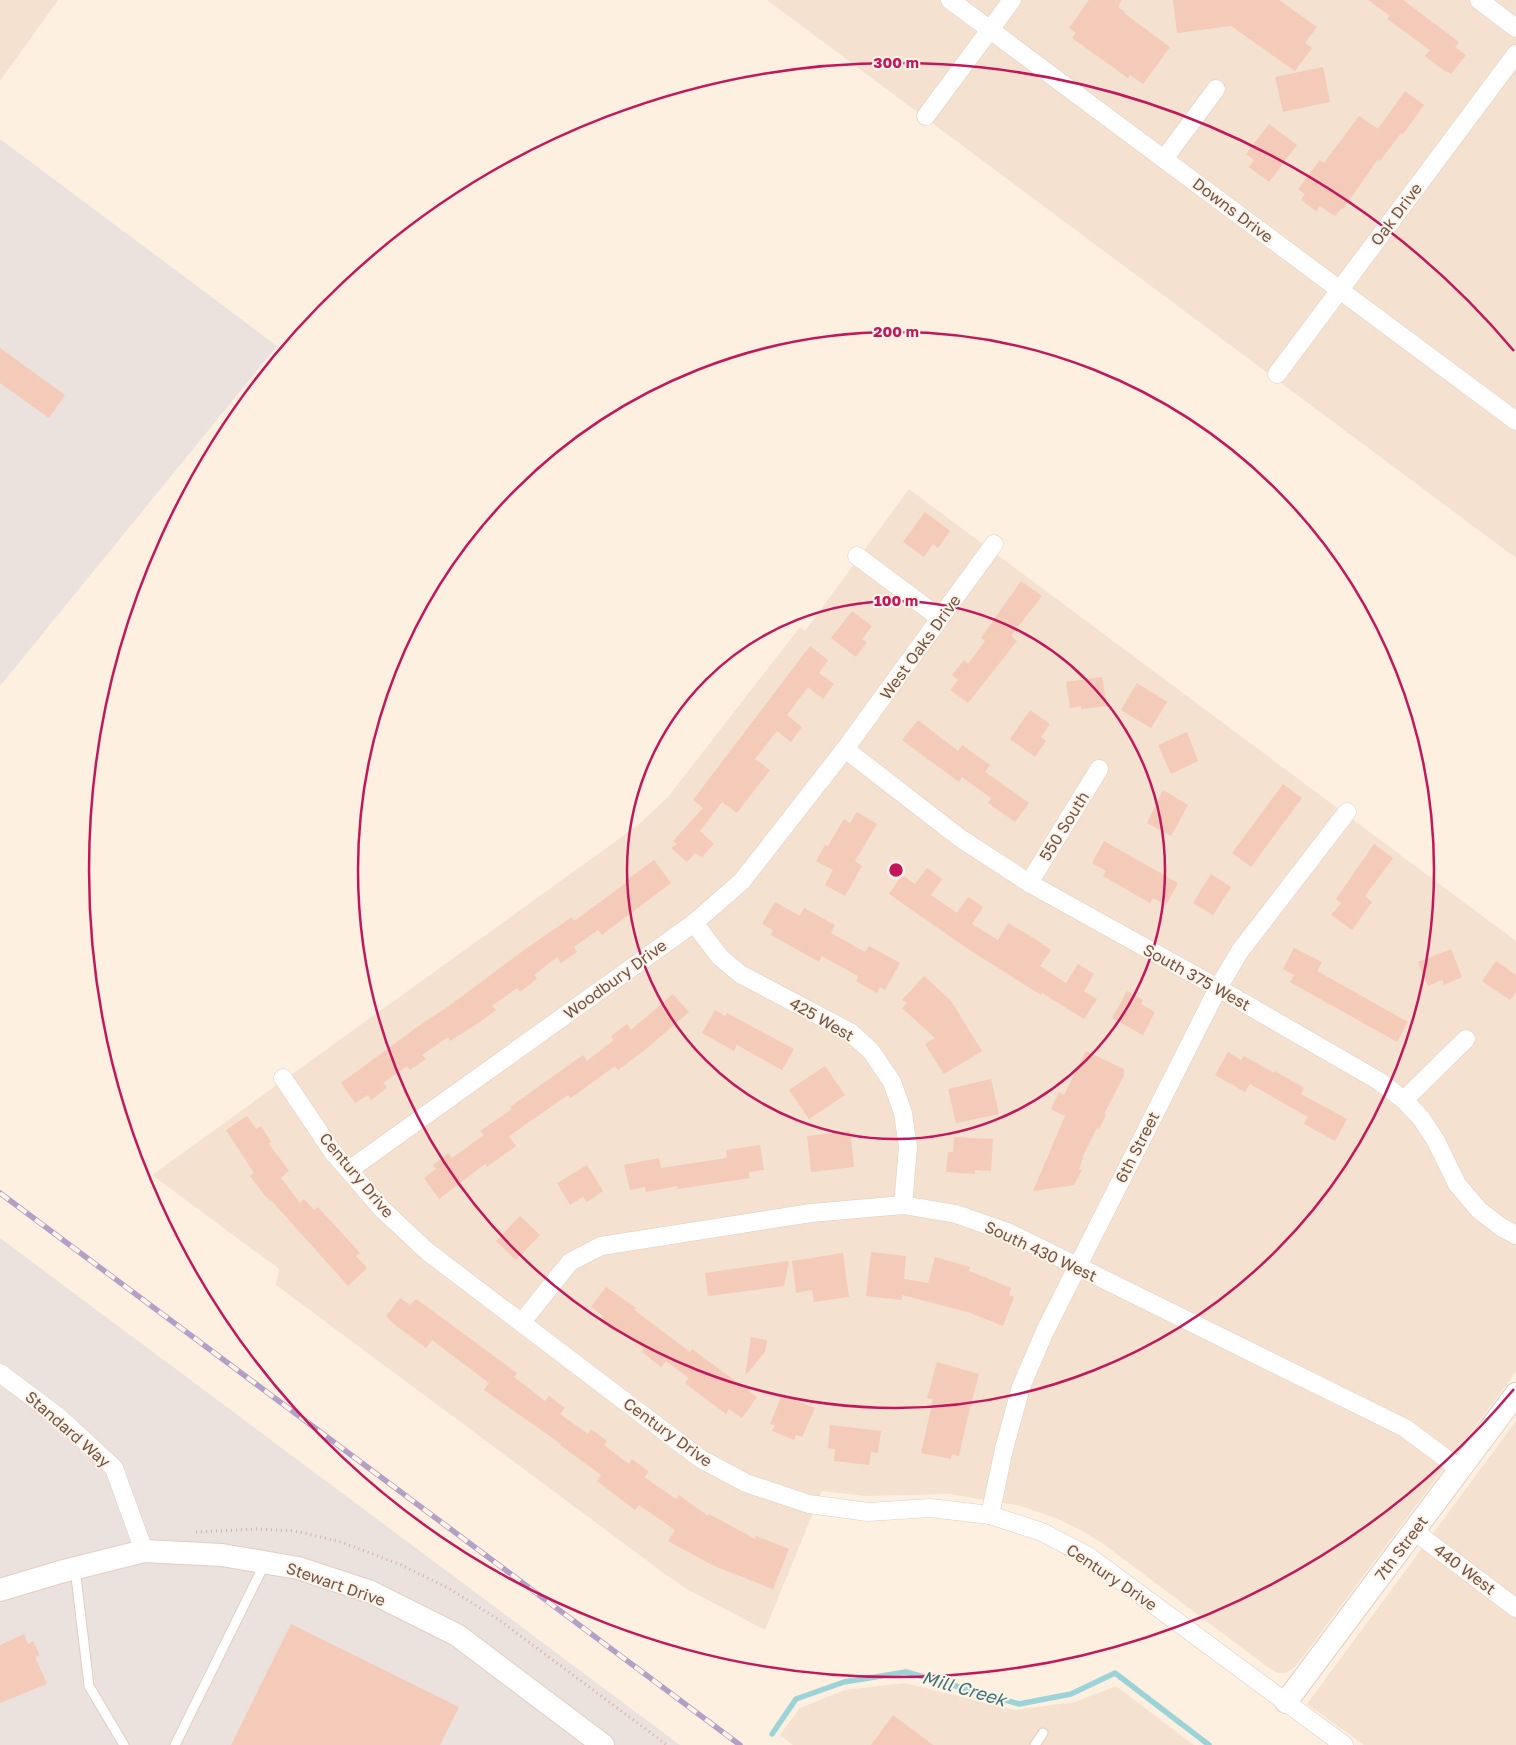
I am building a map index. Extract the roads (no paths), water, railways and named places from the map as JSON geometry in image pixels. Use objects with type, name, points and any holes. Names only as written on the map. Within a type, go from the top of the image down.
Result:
[{"type":"street","name":"Downs Drive","points":[[950,0],[1516,421]]},
{"type":"street","points":[[926,116],[1012,0]]},
{"type":"street","points":[[1479,0],[1516,28]]},
{"type":"street","name":"Oak Drive","points":[[1277,374],[1516,54]]},
{"type":"street","points":[[1164,159],[1216,89]]},
{"type":"street","name":"West Oaks Drive","points":[[845,749],[994,544]]},
{"type":"street","points":[[857,556],[940,618]]},
{"type":"street","name":"South 375 West","points":[[845,749],[960,838],[1029,883],[1218,988],[1379,1082],[1404,1100],[1421,1118],[1436,1140],[1457,1184],[1479,1210],[1501,1227],[1516,1235]]},
{"type":"street","name":"Woodbury Drive","points":[[349,1170],[694,923],[742,881],[845,749]]},
{"type":"street","name":"550 South","points":[[1029,883],[1099,769]]},
{"type":"street","name":"6th Street","points":[[990,1514],[1004,1449],[1021,1387],[1076,1266],[1218,988],[1240,951],[1348,812]]},
{"type":"street","name":"425 West","points":[[694,923],[720,957],[740,974],[850,1032],[871,1051],[892,1082],[903,1113],[908,1147],[903,1205]]},
{"type":"street","points":[[1404,1100],[1466,1039]]},
{"type":"street","name":"Century Drive","points":[[284,1078],[332,1151],[383,1210],[428,1252],[701,1459],[746,1483],[809,1504],[868,1512],[930,1508],[990,1514],[1042,1532],[1088,1556],[1344,1745]]},
{"type":"street","name":"South 430 West","points":[[522,1322],[570,1262],[601,1246],[812,1212],[903,1205],[956,1214],[1010,1232],[1405,1428],[1460,1470]]},
{"type":"street","name":"Standard Way","points":[[0,1373],[60,1418],[114,1468],[144,1551]]},
{"type":"street","name":"7th Street","points":[[1286,1702],[1516,1394]]},
{"type":"street","name":"440 West","points":[[1414,1531],[1516,1608]]},
{"type":"street","name":"Stewart Drive","points":[[0,1590],[75,1568],[144,1551],[222,1556],[298,1568],[371,1592],[457,1635],[603,1745]]},
{"type":"lane","points":[[175,1745],[265,1562]]},
{"type":"lane","points":[[75,1568],[89,1686],[124,1745]]},
{"type":"lane","points":[[1035,1745],[1043,1734]]},
{"type":"waterway","name":"Mill Creek","points":[[772,1734],[796,1699],[844,1682],[906,1672],[1019,1704],[1071,1694],[1115,1673],[1209,1745]]},
{"type":"railway","points":[[0,1193],[740,1745]]}]
